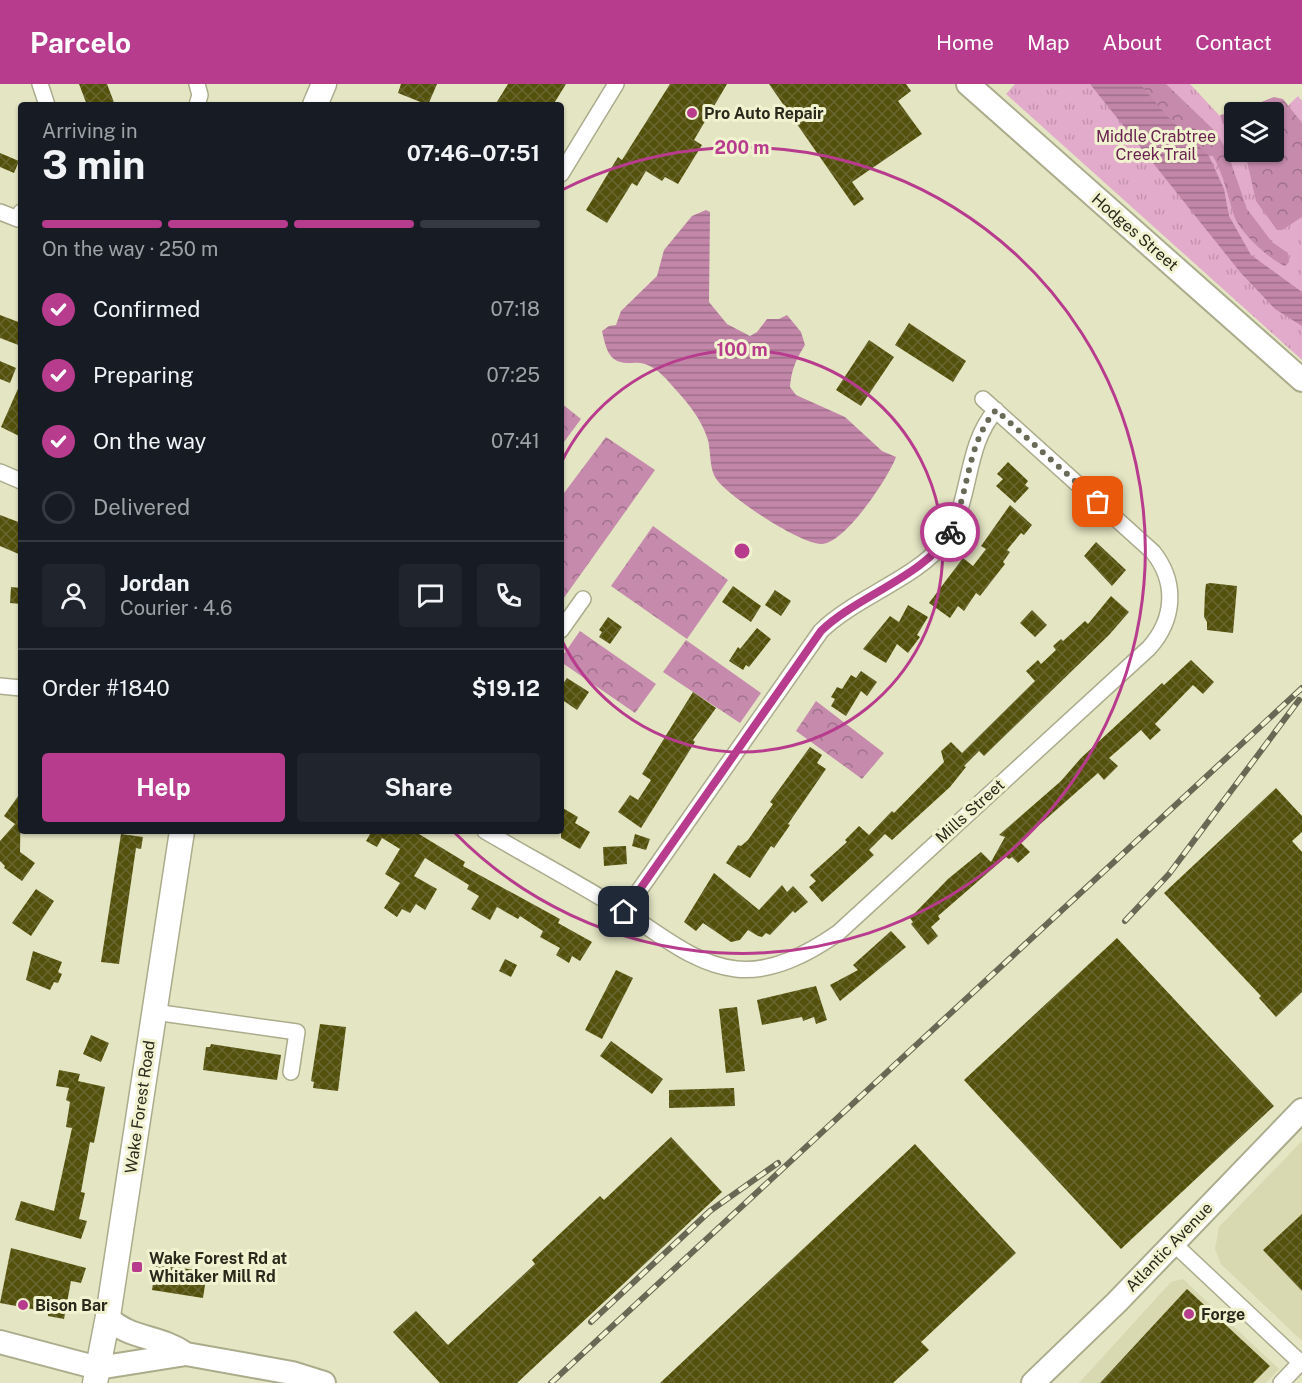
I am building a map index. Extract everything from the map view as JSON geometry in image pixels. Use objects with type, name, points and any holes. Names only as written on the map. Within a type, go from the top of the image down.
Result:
[{"type":"main road","points":[[316,102],[324,84]]},
{"type":"main road","name":"Hodges Street","points":[[968,84],[1302,380]]},
{"type":"main road","name":"Wake Forest Road","points":[[97,1376],[108,1318],[182,834]]},
{"type":"main road","name":"Atlantic Avenue","points":[[1033,1383],[1302,1110]]},
{"type":"main road","points":[[108,1318],[128,1332],[170,1343],[186,1354]]},
{"type":"main road","points":[[0,1342],[97,1376],[186,1354],[292,1373],[324,1383]]},
{"type":"street","points":[[40,84],[46,102]]},
{"type":"street","points":[[197,84],[200,95],[198,102]]},
{"type":"street","points":[[564,169],[616,84]]},
{"type":"street","points":[[0,212],[18,216]]},
{"type":"street","name":"Mills Street","points":[[490,834],[624,912],[683,950],[723,966],[739,969],[759,968],[809,952],[837,933],[1158,638],[1165,625],[1170,600],[1167,575],[1161,562],[1144,542],[983,399]]},
{"type":"street","points":[[624,912],[821,631],[838,615],[920,564],[946,540],[966,491],[979,434],[996,410]]},
{"type":"street","points":[[0,472],[18,480]]},
{"type":"street","points":[[564,625],[583,599]]},
{"type":"street","points":[[0,686],[18,688]]},
{"type":"street","points":[[154,1012],[297,1032],[291,1072]]},
{"type":"street","points":[[1173,1243],[1301,1362],[1281,1383]]},
{"type":"shaded area","points":[[1090,84],[1140,84],[1168,117],[1209,156],[1224,189],[1229,216],[1251,255],[1302,292],[1302,326],[1275,309],[1240,272]]},
{"type":"shaded area","points":[[706,210],[710,212],[709,302],[727,324],[750,336],[757,332],[767,319],[779,319],[787,315],[801,332],[805,345],[797,360],[790,387],[796,395],[845,417],[882,451],[896,457],[875,494],[853,522],[831,541],[821,544],[797,536],[766,518],[725,488],[714,476],[708,440],[699,420],[686,401],[654,368],[643,363],[616,360],[607,348],[602,331],[609,326],[616,325],[621,311],[657,276],[664,250],[692,216]]},
{"type":"shaded area","points":[[1302,1141],[1302,1341],[1221,1264],[1215,1249],[1219,1227]]},
{"type":"shaded area","points":[[1183,1279],[1279,1369],[1266,1383],[1079,1383],[1171,1282]]},
{"type":"green space","name":"Middle Crabtree Creek Trail","points":[[1015,84],[1190,84],[1224,120],[1224,162],[1284,162],[1284,109],[1298,96],[1302,101],[1302,360],[1006,94]]},
{"type":"green space","points":[[1127,84],[1166,84],[1216,132],[1224,146],[1224,162],[1231,162],[1247,209],[1272,242],[1288,253],[1289,262],[1285,266],[1272,258],[1243,231],[1235,218],[1213,156],[1201,156]]},
{"type":"green space","points":[[1274,97],[1283,99],[1302,123],[1302,217],[1282,230],[1277,230],[1256,201],[1247,162],[1284,162],[1284,102],[1262,102]]},
{"type":"green space","points":[[1224,114],[1224,125],[1223,124],[1220,115]]},
{"type":"green space","points":[[564,405],[581,419],[564,442]]},
{"type":"green space","points":[[606,437],[655,470],[564,598],[564,493]]},
{"type":"green space","points":[[653,526],[728,580],[687,639],[611,586]]},
{"type":"green space","points":[[580,631],[656,684],[635,713],[564,664],[564,654]]},
{"type":"green space","points":[[686,640],[761,693],[740,723],[663,672]]},
{"type":"green space","points":[[816,701],[884,753],[862,779],[796,731]]},
{"type":"building","points":[[79,84],[107,84],[114,102],[86,102]]},
{"type":"building","points":[[401,84],[437,84],[429,102],[420,102],[398,93]]},
{"type":"building","points":[[508,84],[566,84],[555,102],[497,102]]},
{"type":"building","points":[[670,84],[727,84],[694,140],[702,145],[678,184],[665,177],[662,181],[646,171],[637,186],[632,183],[607,223],[586,210],[618,157],[622,160]]},
{"type":"building","points":[[769,84],[906,84],[911,91],[898,101],[922,134],[852,182],[864,199],[854,206]]},
{"type":"building","points":[[0,153],[18,161],[14,173],[0,167]]},
{"type":"building","points":[[0,315],[18,322],[18,345],[0,338]]},
{"type":"building","points":[[909,323],[966,361],[953,382],[895,345]]},
{"type":"building","points":[[869,340],[894,357],[861,406],[836,390]]},
{"type":"building","points":[[0,361],[16,368],[10,383],[0,379]]},
{"type":"building","points":[[18,389],[18,436],[1,427]]},
{"type":"building","points":[[1008,462],[1028,481],[1025,485],[1029,488],[1015,503],[996,486],[1003,479],[997,474]]},
{"type":"building","points":[[1010,505],[1032,525],[1024,535],[1021,533],[1007,550],[1010,552],[1003,562],[1005,564],[980,596],[976,593],[964,611],[958,606],[950,618],[929,603],[963,558],[973,566],[986,549],[981,546]]},
{"type":"building","points":[[0,515],[18,522],[18,554],[0,546]]},
{"type":"building","points":[[1096,542],[1126,570],[1112,586],[1084,556]]},
{"type":"building","points":[[1206,584],[1237,586],[1233,633],[1207,630],[1204,617],[1205,592]]},
{"type":"building","points":[[733,586],[761,606],[751,622],[722,602]]},
{"type":"building","points":[[11,587],[18,588],[18,604],[10,603]]},
{"type":"building","points":[[775,590],[791,601],[781,616],[765,605]]},
{"type":"building","points":[[1111,596],[1129,612],[1109,635],[984,756],[979,751],[964,766],[966,767],[950,787],[892,840],[885,834],[869,850],[874,855],[822,902],[809,887],[816,881],[810,875],[847,842],[845,840],[859,826],[869,835],[892,811],[894,813],[944,762],[941,751],[951,742],[962,753],[1035,681],[1026,671],[1038,660],[1041,664],[1056,650],[1053,646],[1061,639],[1063,641],[1085,621],[1088,624]]},
{"type":"building","points":[[908,605],[928,617],[917,635],[920,637],[908,653],[897,644],[886,663],[863,649],[890,616],[899,622]]},
{"type":"building","points":[[1032,610],[1047,625],[1035,637],[1020,623]]},
{"type":"building","points":[[608,617],[622,627],[610,644],[599,637],[602,632],[599,630]]},
{"type":"building","points":[[757,628],[771,639],[749,667],[746,665],[743,670],[729,661],[738,647],[740,649]]},
{"type":"building","points":[[1191,660],[1214,682],[1203,694],[1193,685],[1155,724],[1161,730],[1150,740],[1141,730],[1109,758],[1118,766],[1104,780],[1098,773],[1020,842],[1030,852],[1018,863],[1012,857],[1009,859],[1006,857],[938,916],[940,919],[931,927],[938,936],[928,945],[911,924],[913,922],[910,918],[948,879],[981,852],[991,862],[1005,837],[999,835],[1061,781],[1081,758],[1162,683],[1164,685]]},
{"type":"building","points":[[861,671],[877,682],[867,696],[861,691],[846,716],[831,706],[835,699],[831,697],[837,687],[842,689],[851,675],[856,678]]},
{"type":"building","points":[[567,678],[589,692],[577,710],[564,701],[564,682]]},
{"type":"building","points":[[693,692],[716,708],[693,740],[695,742],[641,828],[618,812],[630,795],[638,800],[651,780],[642,774]]},
{"type":"building","points":[[810,747],[822,755],[817,763],[826,769],[774,848],[771,846],[750,878],[726,863],[738,845],[741,846],[748,840],[773,804],[770,802]]},
{"type":"building","points":[[1276,788],[1302,816],[1302,832],[1292,841],[1302,852],[1302,992],[1276,1017],[1259,998],[1261,996],[1164,893]]},
{"type":"building","points":[[18,796],[20,852],[35,863],[22,881],[4,868],[5,866],[0,861],[0,841],[15,824],[4,816]]},
{"type":"building","points":[[564,809],[578,817],[575,823],[590,832],[580,849],[561,838],[561,834],[564,834]]},
{"type":"building","points":[[121,834],[143,837],[141,849],[136,848],[119,964],[101,962]]},
{"type":"building","points":[[370,834],[419,834],[465,862],[463,866],[560,919],[558,923],[592,942],[580,961],[572,956],[569,963],[556,955],[560,948],[540,937],[543,931],[520,916],[518,919],[497,907],[490,920],[471,909],[479,896],[467,889],[469,885],[425,858],[414,876],[437,889],[425,910],[416,904],[410,913],[402,909],[397,917],[384,908],[400,883],[385,874],[400,849],[382,838],[377,847],[366,841]]},
{"type":"building","points":[[635,834],[650,839],[646,850],[632,846]]},
{"type":"building","points":[[626,846],[627,864],[604,866],[603,847]]},
{"type":"building","points":[[714,873],[759,910],[782,885],[787,892],[793,886],[808,902],[795,913],[793,911],[770,935],[766,933],[762,937],[748,930],[740,940],[731,942],[703,923],[696,931],[684,922]]},
{"type":"building","points":[[36,889],[54,901],[31,936],[12,923]]},
{"type":"building","points":[[891,931],[906,947],[840,1001],[830,985],[858,970],[853,965]]},
{"type":"building","points":[[1117,938],[1274,1106],[1121,1249],[964,1080]]},
{"type":"building","points":[[33,951],[62,962],[58,972],[62,974],[58,983],[54,982],[50,990],[26,980]]},
{"type":"building","points":[[505,959],[517,965],[511,977],[499,971]]},
{"type":"building","points":[[616,970],[633,978],[602,1039],[585,1030]]},
{"type":"building","points":[[816,986],[827,1020],[816,1024],[814,1017],[803,1021],[802,1017],[762,1025],[757,1000]]},
{"type":"building","points":[[737,1007],[745,1071],[726,1073],[719,1009]]},
{"type":"building","points":[[320,1024],[346,1027],[338,1091],[313,1088],[314,1082],[311,1081]]},
{"type":"building","points":[[91,1035],[109,1043],[101,1062],[83,1054]]},
{"type":"building","points":[[611,1041],[663,1079],[652,1094],[600,1056]]},
{"type":"building","points":[[211,1044],[281,1055],[277,1080],[203,1070],[206,1047],[210,1047]]},
{"type":"building","points":[[59,1070],[80,1074],[78,1081],[105,1087],[94,1143],[90,1142],[81,1192],[85,1193],[79,1219],[87,1221],[81,1239],[15,1220],[21,1201],[54,1211],[72,1128],[66,1127],[70,1102],[66,1100],[69,1088],[56,1086]]},
{"type":"building","points":[[734,1088],[735,1106],[669,1108],[669,1090]]},
{"type":"building","points":[[671,1137],[722,1192],[517,1383],[440,1383],[393,1332],[416,1311],[448,1345],[535,1264],[532,1260],[600,1196],[604,1200]]},
{"type":"building","points":[[915,1144],[1016,1253],[921,1342],[929,1350],[893,1383],[660,1383]]},
{"type":"building","points":[[1302,1214],[1302,1291],[1263,1250]]},
{"type":"building","points":[[11,1248],[86,1268],[81,1283],[71,1281],[64,1319],[48,1316],[48,1312],[0,1303]]},
{"type":"building","points":[[156,1264],[207,1272],[203,1298],[152,1290]]},
{"type":"building","name":"Forge","points":[[1187,1289],[1270,1366],[1253,1383],[1100,1383]]},
{"type":"railway","points":[[551,1383],[1302,688]]},
{"type":"railway","points":[[1125,921],[1169,874],[1299,700]]},
{"type":"railway","points":[[591,1322],[710,1211],[778,1163]]},
{"type":"way so far","points":[[950,532],[966,491],[979,434],[996,410],[1098,502]]},
{"type":"place","name":"Pro Auto Repair","points":[[692,113]]},
{"type":"place","name":"Wake Forest Rd at Whitaker Mill Rd","points":[[137,1267]]},
{"type":"place","name":"Bison Bar","points":[[23,1305]]},
{"type":"place","name":"Forge","points":[[1189,1314]]},
{"type":"route","points":[[624,912],[821,631],[838,615],[920,564],[940,547],[950,532]]}]
